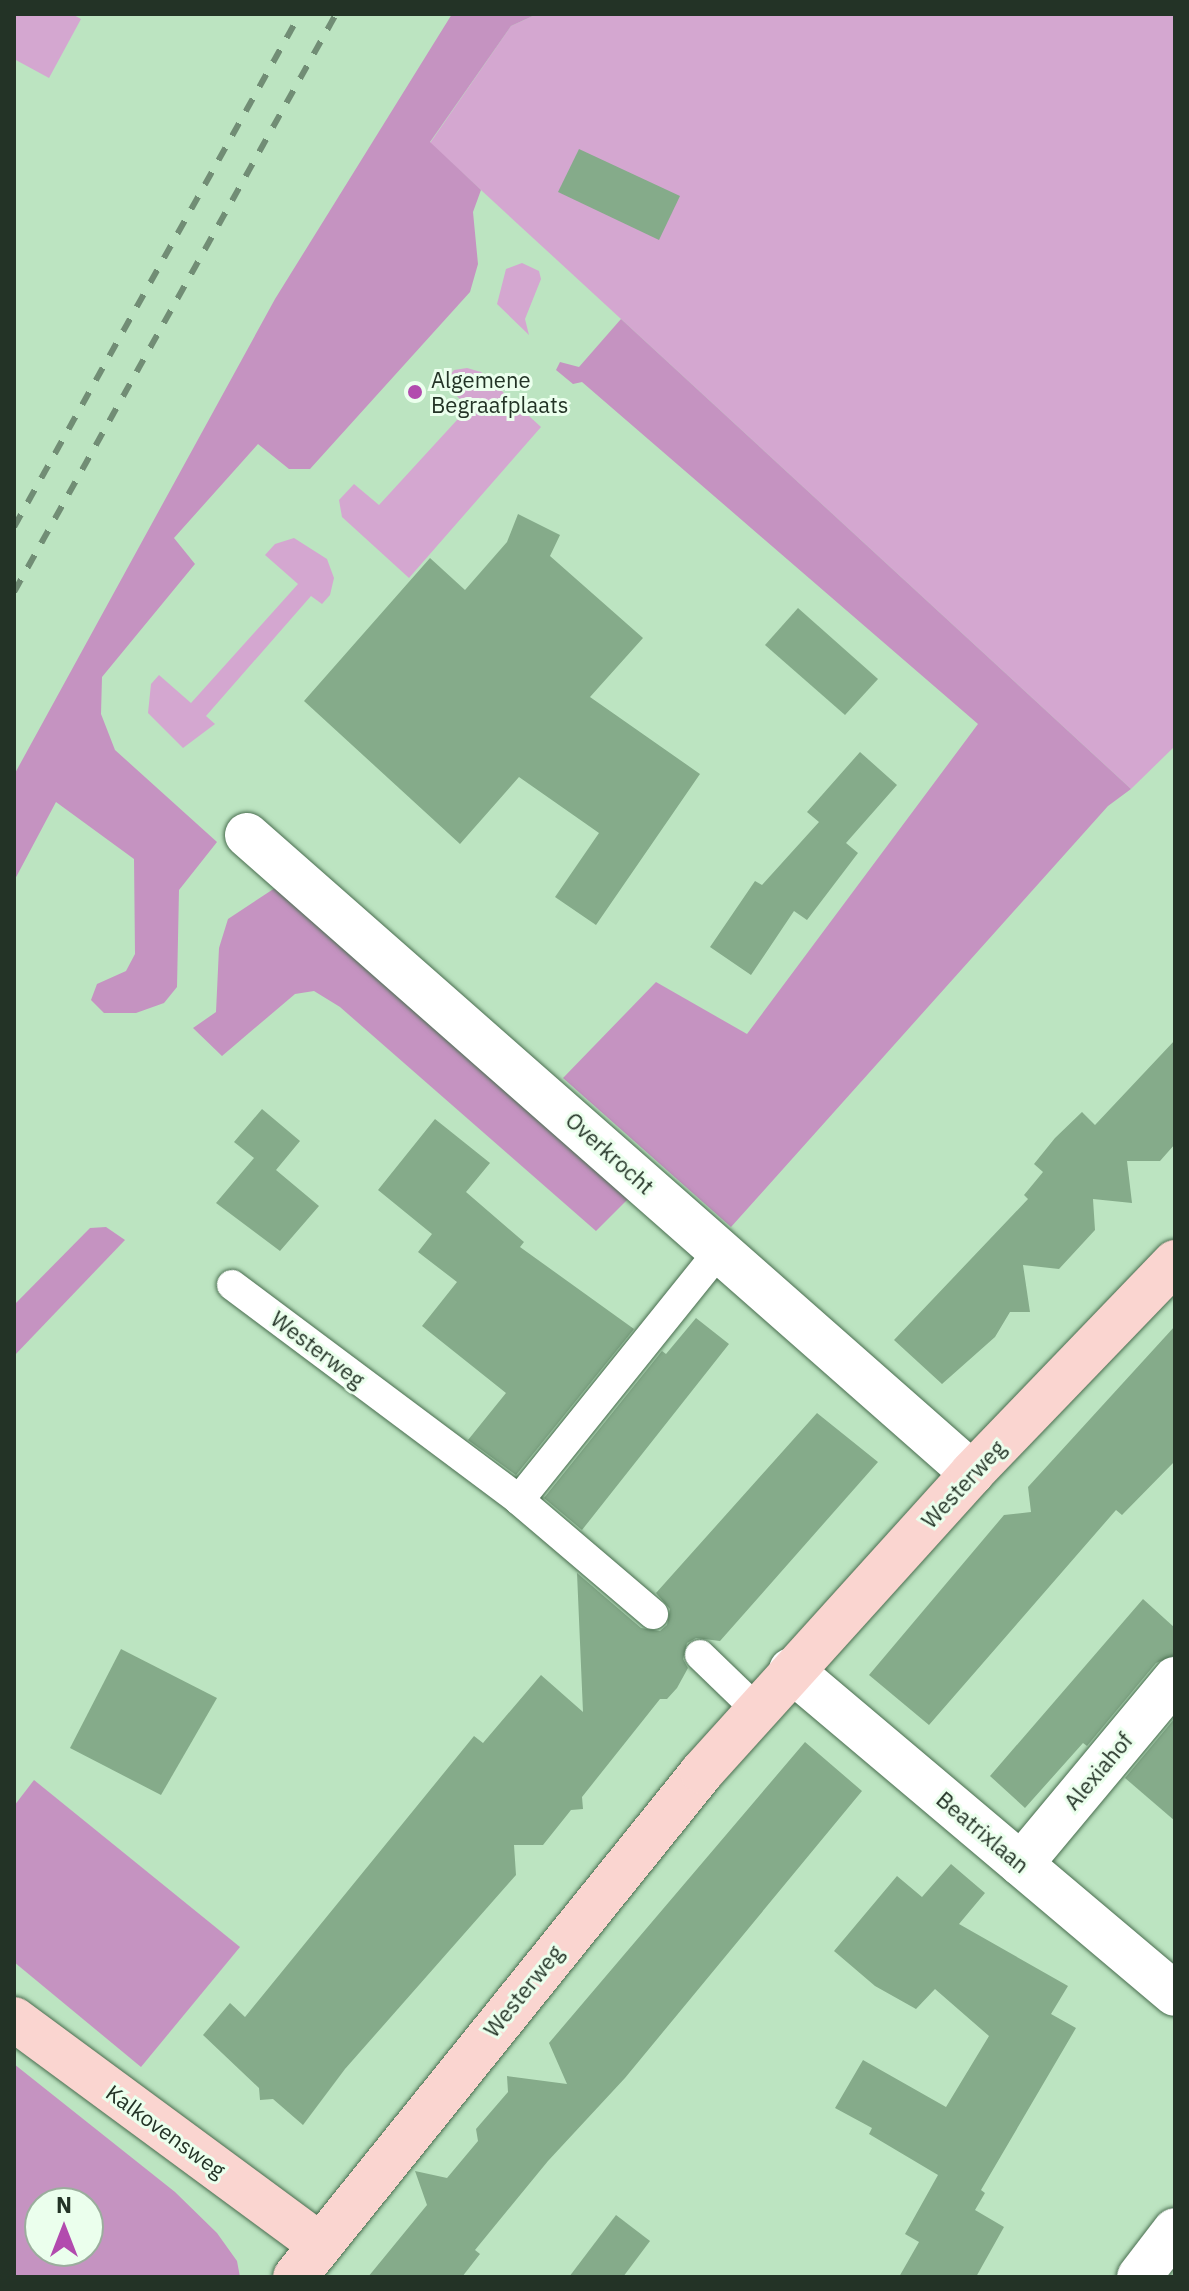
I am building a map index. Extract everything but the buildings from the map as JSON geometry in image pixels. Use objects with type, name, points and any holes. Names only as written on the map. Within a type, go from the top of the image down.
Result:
[{"type":"street","name":"Overkrocht","points":[[247,835],[972,1473]]},
{"type":"street","name":"Westerweg","points":[[306,2260],[791,1670],[972,1473],[1175,1262]]},
{"type":"street","name":"Beatrixlaan","points":[[791,1670],[1175,1994]]},
{"type":"street","name":"Alexiahof","points":[[1021,1864],[1175,1679]]},
{"type":"street","name":"Kalkovensweg","points":[[14,2019],[306,2260]]},
{"type":"street","points":[[1139,2277],[1175,2230]]},
{"type":"lane","points":[[519,1500],[719,1251]]},
{"type":"lane","name":"Westerweg","points":[[232,1285],[519,1500],[653,1614]]},
{"type":"lane","points":[[700,1655],[757,1710]]},
{"type":"shaded area","points":[[14,14],[72,14],[81,19],[49,78],[14,59]]},
{"type":"shaded area","points":[[452,14],[537,14],[511,26],[430,142],[481,190],[473,212],[478,264],[470,292],[310,469],[289,469],[258,444],[174,538],[195,564],[102,677],[101,714],[115,750],[217,842],[179,890],[177,987],[164,1003],[136,1013],[104,1013],[91,1000],[97,984],[126,971],[135,954],[134,859],[56,802],[14,881],[14,775],[275,299]]},
{"type":"shaded area","points":[[537,14],[1175,14],[1175,746],[1131,789],[430,143],[511,26]]},
{"type":"shaded area","points":[[522,263],[539,271],[541,279],[525,319],[529,335],[497,304],[506,269]]},
{"type":"shaded area","points":[[621,319],[1131,789],[1108,806],[731,1227],[563,1078],[656,982],[747,1034],[978,724],[582,382],[573,384],[556,370],[560,362],[579,367]]},
{"type":"shaded area","points":[[467,368],[481,372],[541,427],[409,578],[342,517],[339,500],[354,484],[379,505],[468,408],[444,382],[454,370]]},
{"type":"shaded area","points":[[294,538],[327,559],[334,578],[330,595],[322,604],[311,596],[206,716],[215,724],[183,748],[148,713],[151,684],[159,675],[191,703],[298,584],[265,555],[275,544]]},
{"type":"shaded area","points":[[278,886],[631,1196],[596,1231],[340,1007],[314,991],[295,994],[222,1056],[193,1028],[216,1012],[219,948],[228,919]]},
{"type":"shaded area","points":[[106,1227],[125,1240],[14,1356],[14,1305],[90,1228]]},
{"type":"shaded area","points":[[34,1780],[240,1947],[141,2067],[14,1962],[14,1806]]},
{"type":"shaded area","points":[[14,2064],[175,2192],[217,2233],[237,2261],[240,2277],[14,2277]]},
{"type":"railway","points":[[14,527],[300,14]]},
{"type":"railway","points":[[14,592],[336,14]]},
{"type":"place","name":"Algemene Begraafplaats","points":[[415,392]]}]
